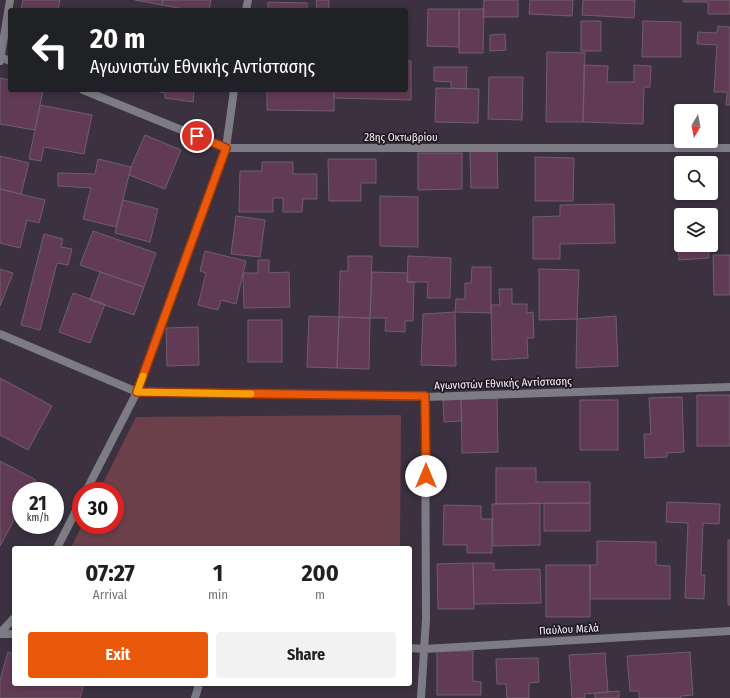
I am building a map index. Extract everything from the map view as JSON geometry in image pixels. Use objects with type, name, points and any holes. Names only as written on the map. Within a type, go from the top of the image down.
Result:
[{"type":"street","points":[[0,58],[8,12]]},
{"type":"street","name":"28ης Οκτωβρίου","points":[[88,92],[226,148],[730,148]]},
{"type":"street","points":[[91,482],[137,392],[226,148],[234,92]]},
{"type":"street","name":"Αγωνιστών Εθνικής Αντίστασης","points":[[0,334],[137,392],[425,396],[730,387]]},
{"type":"street","points":[[421,698],[426,619],[425,396]]},
{"type":"street","points":[[58,546],[72,519]]},
{"type":"street","points":[[0,633],[12,620]]},
{"type":"street","name":"Παύλου Μελά","points":[[412,648],[424,649],[730,631]]},
{"type":"street","points":[[0,633],[12,634]]},
{"type":"street","points":[[195,698],[198,686]]},
{"type":"shaded area","points":[[401,415],[400,546],[72,546],[78,534],[124,534],[124,482],[104,482],[136,417]]},
{"type":"building","points":[[23,0],[60,0],[58,8],[21,8]]},
{"type":"building","points":[[135,0],[163,0],[162,5]]},
{"type":"building","points":[[163,0],[211,0],[209,8],[179,8],[162,5]]},
{"type":"building","points":[[316,0],[329,0],[329,8],[317,8]]},
{"type":"building","points":[[484,0],[518,0],[518,17],[483,17]]},
{"type":"building","points":[[530,0],[573,0],[572,16],[529,14]]},
{"type":"building","points":[[583,0],[635,0],[634,18],[582,15]]},
{"type":"building","points":[[683,0],[730,0],[730,14],[708,14],[708,2],[683,2]]},
{"type":"building","points":[[268,2],[307,3],[307,8],[268,8]]},
{"type":"building","points":[[428,9],[459,9],[459,47],[427,46]]},
{"type":"building","points":[[459,9],[484,9],[483,53],[459,53]]},
{"type":"building","points":[[581,21],[601,21],[601,51],[581,51]]},
{"type":"building","points":[[643,21],[681,22],[681,57],[642,57]]},
{"type":"building","points":[[718,26],[730,27],[730,105],[726,105],[727,92],[714,92],[717,45],[697,44],[698,32],[717,33]]},
{"type":"building","points":[[505,34],[506,50],[490,51],[490,35]]},
{"type":"building","points":[[547,52],[585,53],[583,122],[546,122]]},
{"type":"building","points":[[408,61],[411,61],[411,100],[334,98],[334,92],[408,92]]},
{"type":"building","points":[[584,65],[608,66],[607,82],[634,82],[634,65],[651,66],[650,87],[644,87],[643,124],[583,122]]},
{"type":"building","points":[[434,67],[467,67],[466,89],[451,88],[451,82],[434,81]]},
{"type":"building","points":[[489,77],[523,77],[522,120],[488,119]]},
{"type":"building","points":[[0,78],[8,80],[8,92],[43,92],[35,130],[0,124]]},
{"type":"building","points":[[436,88],[479,89],[478,123],[435,122]]},
{"type":"building","points":[[160,92],[194,92],[193,102],[165,98],[165,93]]},
{"type":"building","points":[[267,92],[334,92],[334,111],[267,110]]},
{"type":"building","points":[[40,105],[92,115],[84,154],[44,147],[41,161],[29,159]]},
{"type":"building","points":[[145,135],[181,150],[165,189],[129,175]]},
{"type":"building","points":[[470,151],[497,151],[498,188],[471,188]]},
{"type":"building","points":[[418,153],[462,153],[462,189],[418,190]]},
{"type":"building","points":[[0,156],[29,163],[21,194],[0,189]]},
{"type":"building","points":[[535,157],[574,158],[573,201],[535,201]]},
{"type":"building","points":[[98,159],[131,167],[116,227],[83,219],[91,188],[58,186],[58,173],[95,174]]},
{"type":"building","points":[[328,159],[376,159],[376,183],[361,183],[361,201],[329,201]]},
{"type":"building","points":[[262,162],[293,162],[293,174],[317,174],[317,199],[303,199],[302,212],[283,212],[283,198],[273,198],[273,212],[239,212],[240,171],[262,171]]},
{"type":"building","points":[[0,189],[45,200],[39,223],[27,220],[20,248],[0,243]]},
{"type":"building","points":[[380,196],[418,197],[418,247],[380,246]]},
{"type":"building","points":[[123,200],[158,209],[150,242],[115,233]]},
{"type":"building","points":[[614,204],[615,243],[560,244],[560,259],[533,259],[533,217],[560,216],[560,205]]},
{"type":"building","points":[[236,216],[265,220],[260,257],[231,254]]},
{"type":"building","points":[[93,231],[156,253],[144,287],[80,265]]},
{"type":"building","points":[[44,234],[63,239],[61,247],[72,249],[68,265],[57,263],[40,330],[21,325]]},
{"type":"building","points":[[205,251],[246,261],[236,304],[221,300],[218,310],[198,305],[206,273],[200,271]]},
{"type":"building","points":[[678,252],[709,252],[709,258],[679,260]]},
{"type":"building","points":[[713,255],[730,255],[730,295],[714,295]]},
{"type":"building","points":[[348,256],[372,256],[370,318],[339,317],[340,271],[348,271]]},
{"type":"building","points":[[408,256],[451,258],[450,298],[427,298],[428,282],[407,282]]},
{"type":"building","points":[[258,260],[269,260],[269,273],[289,272],[290,307],[244,308],[243,273],[258,273]]},
{"type":"building","points":[[472,267],[491,267],[491,313],[455,312],[456,299],[465,299],[465,283],[471,283]]},
{"type":"building","points":[[0,269],[13,273],[0,306]]},
{"type":"building","points":[[539,269],[579,270],[577,319],[539,320]]},
{"type":"building","points":[[100,272],[144,287],[134,315],[90,300]]},
{"type":"building","points":[[372,272],[408,273],[407,282],[414,282],[413,321],[405,321],[405,332],[385,331],[386,318],[370,318]]},
{"type":"building","points":[[499,289],[512,289],[512,304],[527,304],[527,313],[533,312],[534,338],[527,338],[528,358],[492,360],[491,305],[500,305]]},
{"type":"building","points":[[73,293],[105,304],[90,343],[59,332]]},
{"type":"building","points":[[455,312],[456,366],[421,365],[423,314]]},
{"type":"building","points":[[309,316],[339,317],[337,368],[307,367]]},
{"type":"building","points":[[616,316],[618,366],[576,368],[577,319]]},
{"type":"building","points":[[339,317],[370,318],[369,369],[337,368]]},
{"type":"building","points":[[248,320],[282,320],[282,362],[248,362]]},
{"type":"building","points":[[198,327],[199,365],[167,366],[166,328]]},
{"type":"building","points":[[0,378],[52,406],[28,450],[0,435]]},
{"type":"building","points":[[697,395],[730,395],[730,446],[697,446]]},
{"type":"building","points":[[682,397],[684,452],[667,453],[667,457],[645,458],[644,434],[651,434],[649,398]]},
{"type":"building","points":[[497,398],[498,452],[462,453],[461,399]]},
{"type":"building","points":[[461,399],[462,421],[444,422],[443,400]]},
{"type":"building","points":[[580,400],[618,400],[618,450],[580,450]]},
{"type":"building","points":[[0,461],[36,480],[35,482],[12,482],[12,524],[0,546]]},
{"type":"building","points":[[496,468],[536,468],[536,482],[590,482],[590,503],[496,504]]},
{"type":"building","points":[[667,502],[720,504],[719,524],[703,523],[701,575],[705,575],[704,599],[685,598],[688,523],[666,522]]},
{"type":"building","points":[[540,503],[540,545],[493,546],[492,504]]},
{"type":"building","points":[[544,503],[590,503],[590,531],[544,531]]},
{"type":"building","points":[[444,505],[481,506],[481,519],[492,519],[492,553],[467,553],[467,545],[443,545]]},
{"type":"building","points":[[728,540],[730,540],[730,605],[728,605]]},
{"type":"building","points":[[597,541],[656,542],[656,565],[670,566],[670,599],[590,599],[590,565],[597,565]]},
{"type":"building","points":[[473,563],[474,609],[438,609],[437,564]]},
{"type":"building","points":[[473,563],[494,563],[494,570],[540,569],[541,603],[474,604]]},
{"type":"building","points":[[546,565],[590,565],[590,617],[546,617]]},
{"type":"building","points":[[437,651],[473,651],[473,681],[481,682],[481,695],[437,695]]},
{"type":"building","points":[[8,652],[12,653],[12,686],[83,686],[80,698],[0,698],[0,680]]},
{"type":"building","points":[[690,652],[693,695],[681,696],[681,698],[639,698],[639,691],[630,691],[627,656]]},
{"type":"building","points":[[605,653],[608,692],[584,694],[585,698],[572,698],[569,655]]},
{"type":"building","points":[[538,658],[539,682],[529,683],[529,698],[507,698],[506,684],[497,684],[496,659]]},
{"type":"building","points":[[619,691],[619,698],[595,698],[595,693]]},
{"type":"slow traffic","points":[[143,376],[137,392],[251,394]]},
{"type":"route","points":[[197,136],[226,148],[137,392],[425,396],[426,476]]}]
